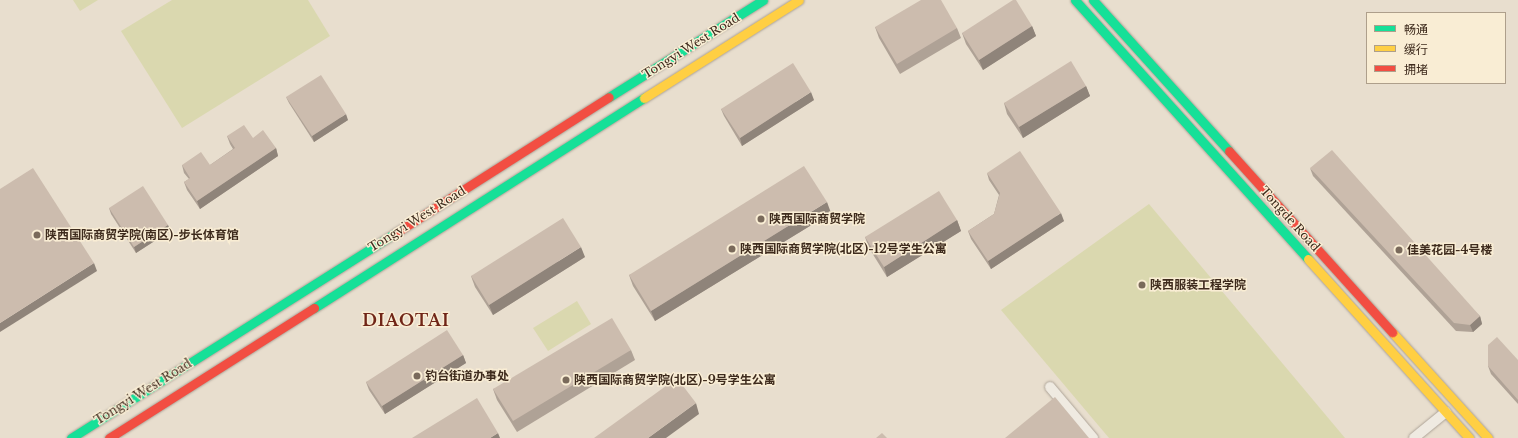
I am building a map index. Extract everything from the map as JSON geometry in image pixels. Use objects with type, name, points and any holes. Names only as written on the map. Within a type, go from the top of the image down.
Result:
[{"type":"main road","name":"Tongyi West Road","points":[[71,438],[763,0]]},
{"type":"main road","name":"Tongyi West Road","points":[[109,438],[799,0]]},
{"type":"main road","name":"Tongde Road","points":[[1075,0],[1469,438]]},
{"type":"main road","name":"Tongde Road","points":[[1093,0],[1488,438]]},
{"type":"street","points":[[1050,387],[1093,438]]},
{"type":"street","points":[[1414,438],[1446,412]]},
{"type":"shaded area","points":[[73,0],[98,0],[80,11]]},
{"type":"shaded area","points":[[172,0],[308,0],[330,36],[182,128],[121,31]]},
{"type":"shaded area","points":[[1149,204],[1345,438],[1109,438],[1001,310]]},
{"type":"shaded area","points":[[577,301],[591,324],[548,351],[533,328]]},
{"type":"building","points":[[921,0],[941,0],[957,28],[897,64],[875,27]]},
{"type":"building","points":[[1013,0],[1016,0],[1032,26],[979,60],[962,33]]},
{"type":"building","points":[[1071,61],[1086,86],[1019,127],[1004,103]]},
{"type":"building","points":[[793,63],[811,92],[740,138],[721,109]]},
{"type":"building","points":[[321,75],[346,114],[312,136],[286,97]]},
{"type":"building","points":[[244,125],[253,138],[263,130],[276,148],[197,201],[184,182],[190,178],[182,165],[201,152],[210,165],[235,148],[227,136]]},
{"type":"building","name":"佳美花园-4号楼","points":[[1332,150],[1480,316],[1470,325],[1454,323],[1310,168]]},
{"type":"building","points":[[1020,151],[1061,213],[988,261],[968,231],[994,214],[1000,193],[987,173]]},
{"type":"building","name":"陕西国际商贸学院(北区)-12号学生公寓","points":[[804,166],[827,202],[651,311],[629,275]]},
{"type":"building","name":"陕西国际商贸学院(南区)-步长体育馆","points":[[33,168],[94,263],[0,323],[0,189]]},
{"type":"building","points":[[143,186],[168,225],[134,247],[109,208]]},
{"type":"building","points":[[939,191],[957,220],[884,267],[865,237]]},
{"type":"building","points":[[563,218],[581,247],[489,305],[471,276]]},
{"type":"building","name":"陕西国际商贸学院(北区)-9号学生公寓","points":[[612,318],[631,350],[513,421],[493,389]]},
{"type":"building","name":"钓台街道办事处","points":[[447,330],[463,355],[382,406],[366,382]]},
{"type":"building","points":[[1497,337],[1518,360],[1518,400],[1488,366],[1488,345]]},
{"type":"building","points":[[677,378],[696,403],[648,438],[594,438]]},
{"type":"building","points":[[1055,397],[1089,438],[1005,438]]},
{"type":"building","points":[[477,398],[498,433],[490,438],[412,438]]},
{"type":"building","points":[[882,433],[887,438],[876,438]]},
{"type":"traffic: fast","points":[[609,97],[763,0]]},
{"type":"traffic: fast","points":[[1075,0],[1308,259]]},
{"type":"traffic: fast","points":[[1093,0],[1229,151]]},
{"type":"traffic: fast","points":[[314,308],[644,98]]},
{"type":"traffic: fast","points":[[71,438],[397,232]]},
{"type":"traffic: slow","points":[[644,98],[799,0]]},
{"type":"traffic: slow","points":[[1308,259],[1469,438]]},
{"type":"traffic: slow","points":[[1392,332],[1488,438]]},
{"type":"traffic: jam","points":[[397,232],[609,97]]},
{"type":"traffic: jam","points":[[1229,151],[1392,332]]},
{"type":"traffic: jam","points":[[109,438],[314,308]]},
{"type":"place","name":"陕西国际商贸学院","points":[[761,219]]},
{"type":"place","name":"陕西国际商贸学院(南区)-步长体育馆","points":[[37,235]]},
{"type":"place","name":"陕西国际商贸学院(北区)-12号学生公寓","points":[[732,249]]},
{"type":"place","name":"佳美花园-4号楼","points":[[1399,250]]},
{"type":"place","name":"陕西服装工程学院","points":[[1142,285]]},
{"type":"place","name":"钓台街道办事处","points":[[417,376]]},
{"type":"place","name":"陕西国际商贸学院(北区)-9号学生公寓","points":[[566,380]]},
{"type":"district","name":"DIAOTAI","points":[[406,320]]}]
